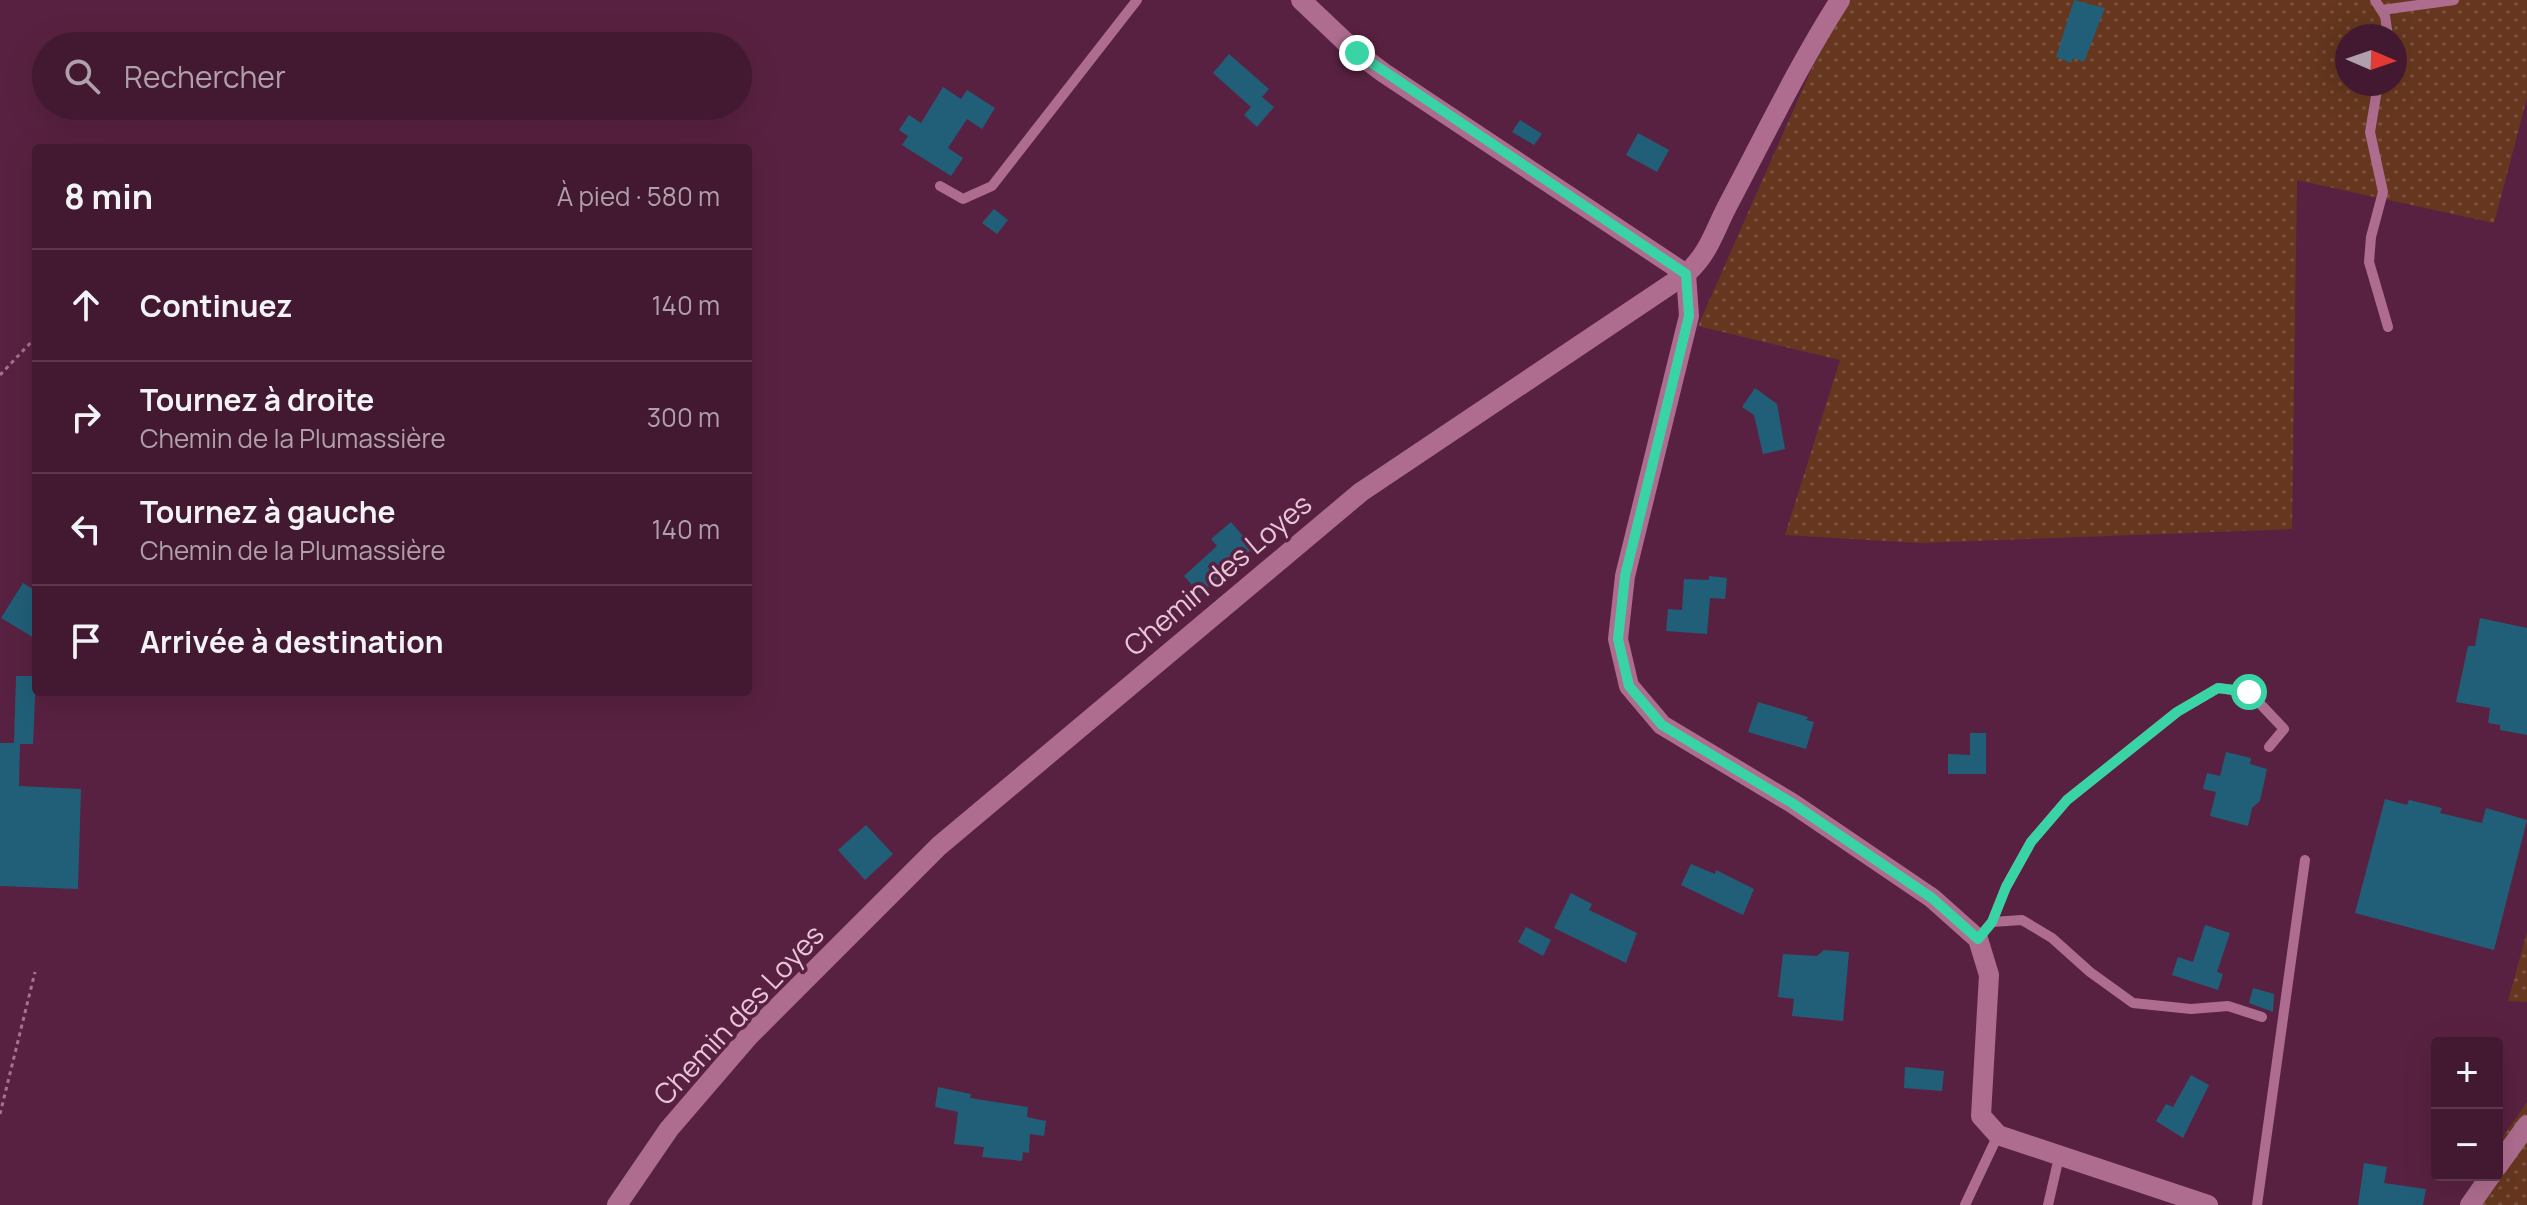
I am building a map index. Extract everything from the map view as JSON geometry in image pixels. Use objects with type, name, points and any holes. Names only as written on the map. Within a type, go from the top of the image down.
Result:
[{"type":"street","points":[[1301,0],[1357,53],[1384,73],[1686,274],[1689,316],[1625,576],[1618,639],[1629,686],[1662,725],[1792,803],[1932,898],[1978,939],[1989,975],[1981,1116],[1998,1135],[2208,1205]]},
{"type":"street","name":"Chemin des Loyes","points":[[617,1205],[669,1129],[749,1036],[939,846],[1361,492],[1686,274],[1705,257],[1721,217],[1807,53],[1840,0]]},
{"type":"street","points":[[2503,1159],[2527,1125]]},
{"type":"street","points":[[2470,1205],[2487,1181]]},
{"type":"lane","points":[[940,186],[963,199],[992,186],[1137,0]]},
{"type":"lane","points":[[2375,0],[2382,10],[2385,24]]},
{"type":"lane","points":[[2382,10],[2454,0]]},
{"type":"lane","points":[[2376,96],[2370,132],[2383,192],[2371,237],[2369,262],[2388,327]]},
{"type":"lane","points":[[1978,939],[1992,922],[2006,887],[2031,842],[2067,800],[2177,712],[2218,688],[2249,692],[2284,729],[2269,747]]},
{"type":"lane","points":[[2257,1205],[2305,860]]},
{"type":"lane","points":[[1992,922],[2022,920],[2052,938],[2090,972],[2133,1003],[2191,1009],[2228,1006],[2262,1017]]},
{"type":"lane","points":[[1965,1205],[1998,1135]]},
{"type":"lane","points":[[2048,1205],[2059,1157]]},
{"type":"path","points":[[0,375],[32,341]]},
{"type":"path","points":[[0,1114],[35,972]]},
{"type":"shaded area","points":[[1842,0],[2527,0],[2527,98],[2494,223],[2297,180],[2292,529],[1920,543],[1785,535],[1840,360],[1698,326]]},
{"type":"shaded area","points":[[2527,932],[2527,1002],[2508,1001]]},
{"type":"shaded area","points":[[2527,1102],[2527,1205],[2464,1205],[2474,1181],[2503,1181],[2503,1136]]},
{"type":"building","points":[[2074,0],[2105,8],[2084,62],[2073,58],[2071,63],[2056,57]]},
{"type":"building","points":[[1229,54],[1269,89],[1262,97],[1274,107],[1257,127],[1244,115],[1251,107],[1213,73]]},
{"type":"building","points":[[943,87],[961,99],[967,90],[995,108],[982,129],[967,119],[948,148],[963,158],[951,176],[902,145],[908,136],[899,130],[909,115],[921,123]]},
{"type":"building","points":[[1520,120],[1542,134],[1534,145],[1512,132]]},
{"type":"building","points":[[1638,133],[1669,150],[1657,172],[1626,155]]},
{"type":"building","points":[[994,209],[1008,220],[997,234],[982,223]]},
{"type":"building","points":[[1755,388],[1777,404],[1785,449],[1763,454],[1754,415],[1742,407]]},
{"type":"building","points":[[1231,522],[1253,548],[1200,594],[1184,576],[1217,546],[1211,539]]},
{"type":"building","points":[[1709,576],[1727,578],[1725,599],[1710,598],[1707,634],[1666,631],[1668,609],[1682,610],[1684,579],[1709,580]]},
{"type":"building","points":[[23,583],[32,589],[32,637],[1,618]]},
{"type":"building","points":[[2480,618],[2527,628],[2527,735],[2500,730],[2500,725],[2488,723],[2490,708],[2456,702],[2468,646],[2475,646]]},
{"type":"building","points":[[16,676],[32,676],[32,696],[35,696],[33,744],[20,744],[19,786],[81,789],[78,889],[0,886],[0,743],[14,743]]},
{"type":"building","points":[[1758,702],[1808,717],[1806,720],[1814,722],[1806,749],[1748,732]]},
{"type":"building","points":[[1970,733],[1986,733],[1986,774],[1948,774],[1948,754],[1970,755]]},
{"type":"building","points":[[2226,752],[2251,758],[2250,764],[2267,769],[2260,801],[2252,808],[2248,826],[2210,816],[2216,792],[2203,789],[2207,773],[2220,776]]},
{"type":"building","points":[[2385,799],[2407,805],[2409,800],[2442,808],[2440,813],[2482,823],[2486,808],[2527,820],[2494,950],[2355,913]]},
{"type":"building","points":[[866,825],[893,854],[865,880],[838,850]]},
{"type":"building","points":[[1691,864],[1715,874],[1716,870],[1754,889],[1743,915],[1681,885]]},
{"type":"building","points":[[1571,893],[1592,904],[1589,910],[1637,933],[1626,963],[1554,928]]},
{"type":"building","points":[[2205,925],[2230,933],[2217,972],[2223,974],[2218,990],[2172,975],[2178,957],[2193,962]]},
{"type":"building","points":[[1526,927],[1551,940],[1543,956],[1518,942]]},
{"type":"building","points":[[1824,950],[1849,952],[1843,1021],[1792,1016],[1794,999],[1778,997],[1783,954],[1817,956]]},
{"type":"building","points":[[2253,988],[2274,994],[2273,1012],[2249,1003]]},
{"type":"building","points":[[1905,1067],[1944,1071],[1942,1091],[1904,1088]]},
{"type":"building","points":[[2191,1075],[2209,1085],[2183,1138],[2156,1121],[2166,1104],[2173,1107]]},
{"type":"building","points":[[938,1087],[971,1094],[970,1098],[1028,1107],[1027,1117],[1046,1121],[1044,1136],[1030,1134],[1029,1153],[1023,1152],[1022,1161],[982,1157],[984,1147],[954,1144],[958,1112],[935,1107]]},
{"type":"building","points":[[2364,1163],[2387,1167],[2384,1183],[2426,1189],[2423,1205],[2358,1205]]},
{"type":"route","points":[[1357,53],[1686,274],[1689,316],[1625,576],[1618,639],[1629,686],[1662,725],[1792,803],[1932,898],[1978,939],[1992,922],[2006,887],[2031,842],[2067,800],[2125,757],[2177,712],[2218,688],[2249,692]]}]
